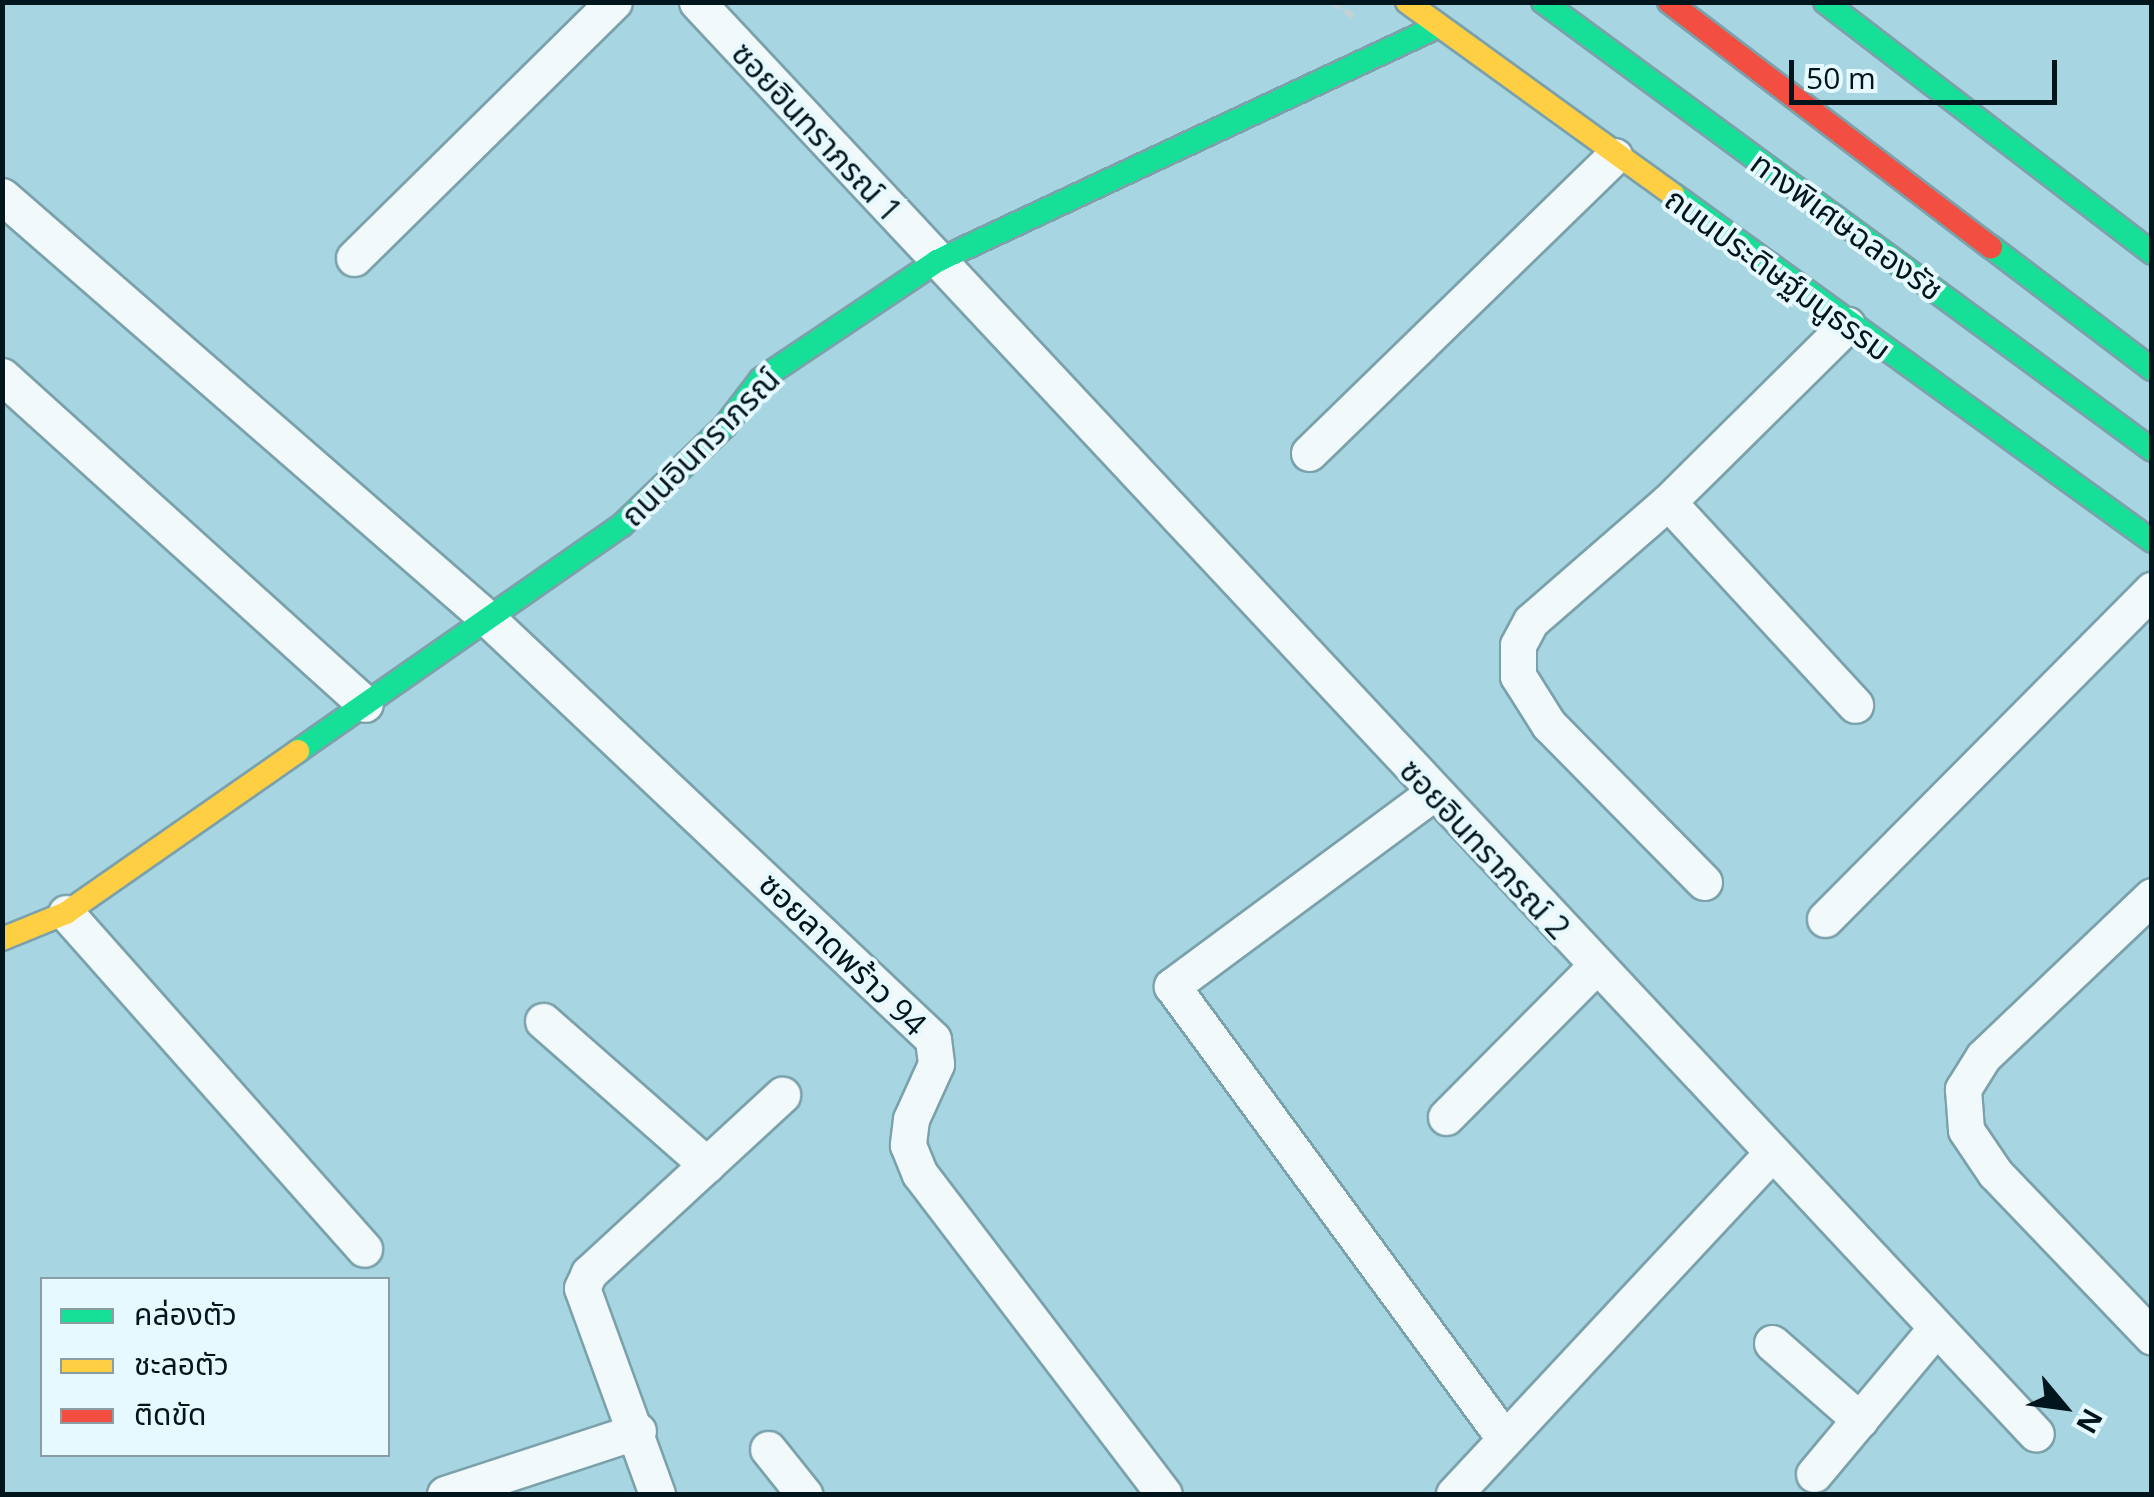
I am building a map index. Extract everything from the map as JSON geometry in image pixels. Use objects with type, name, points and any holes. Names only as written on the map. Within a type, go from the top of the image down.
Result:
[{"type":"main road","name":"ถนนประดิษฐ์มนูธรรม","points":[[1407,2],[1847,325],[2152,542]]},
{"type":"main road","points":[[1429,2],[1481,39],[1513,77]]},
{"type":"main road","name":"ทางพิเศษฉลองรัช","points":[[1543,2],[2152,450]]},
{"type":"main road","points":[[1670,2],[2152,369]]},
{"type":"main road","points":[[1825,2],[2152,253]]},
{"type":"main road","name":"ถนนอินทราภรณ์","points":[[2,939],[66,914],[621,526],[725,426],[760,379],[937,261],[1439,26]]},
{"type":"street","points":[[354,258],[614,2]]},
{"type":"street","name":"ซอยอินทราภรณ์ 1","points":[[697,2],[937,261]]},
{"type":"street","points":[[1310,453],[1614,156]]},
{"type":"street","name":"ซอยลาดพร้าว 94","points":[[2,196],[487,618],[933,1039],[936,1064],[912,1118],[908,1145],[920,1174],[1164,1494]]},
{"type":"street","name":"ซอยอินทราภรณ์ 2","points":[[937,261],[2036,1434]]},
{"type":"street","points":[[1704,882],[1549,725],[1518,676],[1518,645],[1531,621],[1668,502],[1847,325]]},
{"type":"street","points":[[2,376],[365,704]]},
{"type":"street","points":[[1668,502],[1855,704]]},
{"type":"street","points":[[1825,919],[2152,590]]},
{"type":"street","points":[[1433,794],[1172,986],[1504,1438]]},
{"type":"street","points":[[2152,896],[1983,1057],[1963,1089],[1966,1130],[1995,1173],[2152,1337]]},
{"type":"street","points":[[66,914],[364,1249]]},
{"type":"street","points":[[1446,1117],[1596,967]]},
{"type":"street","points":[[543,1022],[707,1165]]},
{"type":"street","points":[[657,1494],[638,1432],[582,1288],[589,1273],[782,1095]]},
{"type":"street","points":[[1454,1494],[1771,1154]]},
{"type":"street","points":[[1814,1474],[1936,1328]]},
{"type":"street","points":[[1772,1343],[1860,1420]]},
{"type":"street","points":[[445,1494],[638,1432]]},
{"type":"street","points":[[768,1449],[804,1494]]},
{"type":"traffic: fast","points":[[1543,2],[2152,450]]},
{"type":"traffic: fast","points":[[1825,2],[2152,253]]},
{"type":"traffic: fast","points":[[298,751],[621,526],[725,426],[761,379],[937,261],[1439,26]]},
{"type":"traffic: fast","points":[[1674,195],[2152,541]]},
{"type":"traffic: fast","points":[[1991,247],[2152,369]]},
{"type":"traffic: slow","points":[[1407,2],[1674,195]]},
{"type":"traffic: slow","points":[[2,939],[66,913],[298,751]]},
{"type":"traffic: jam","points":[[1669,2],[1991,247]]}]
